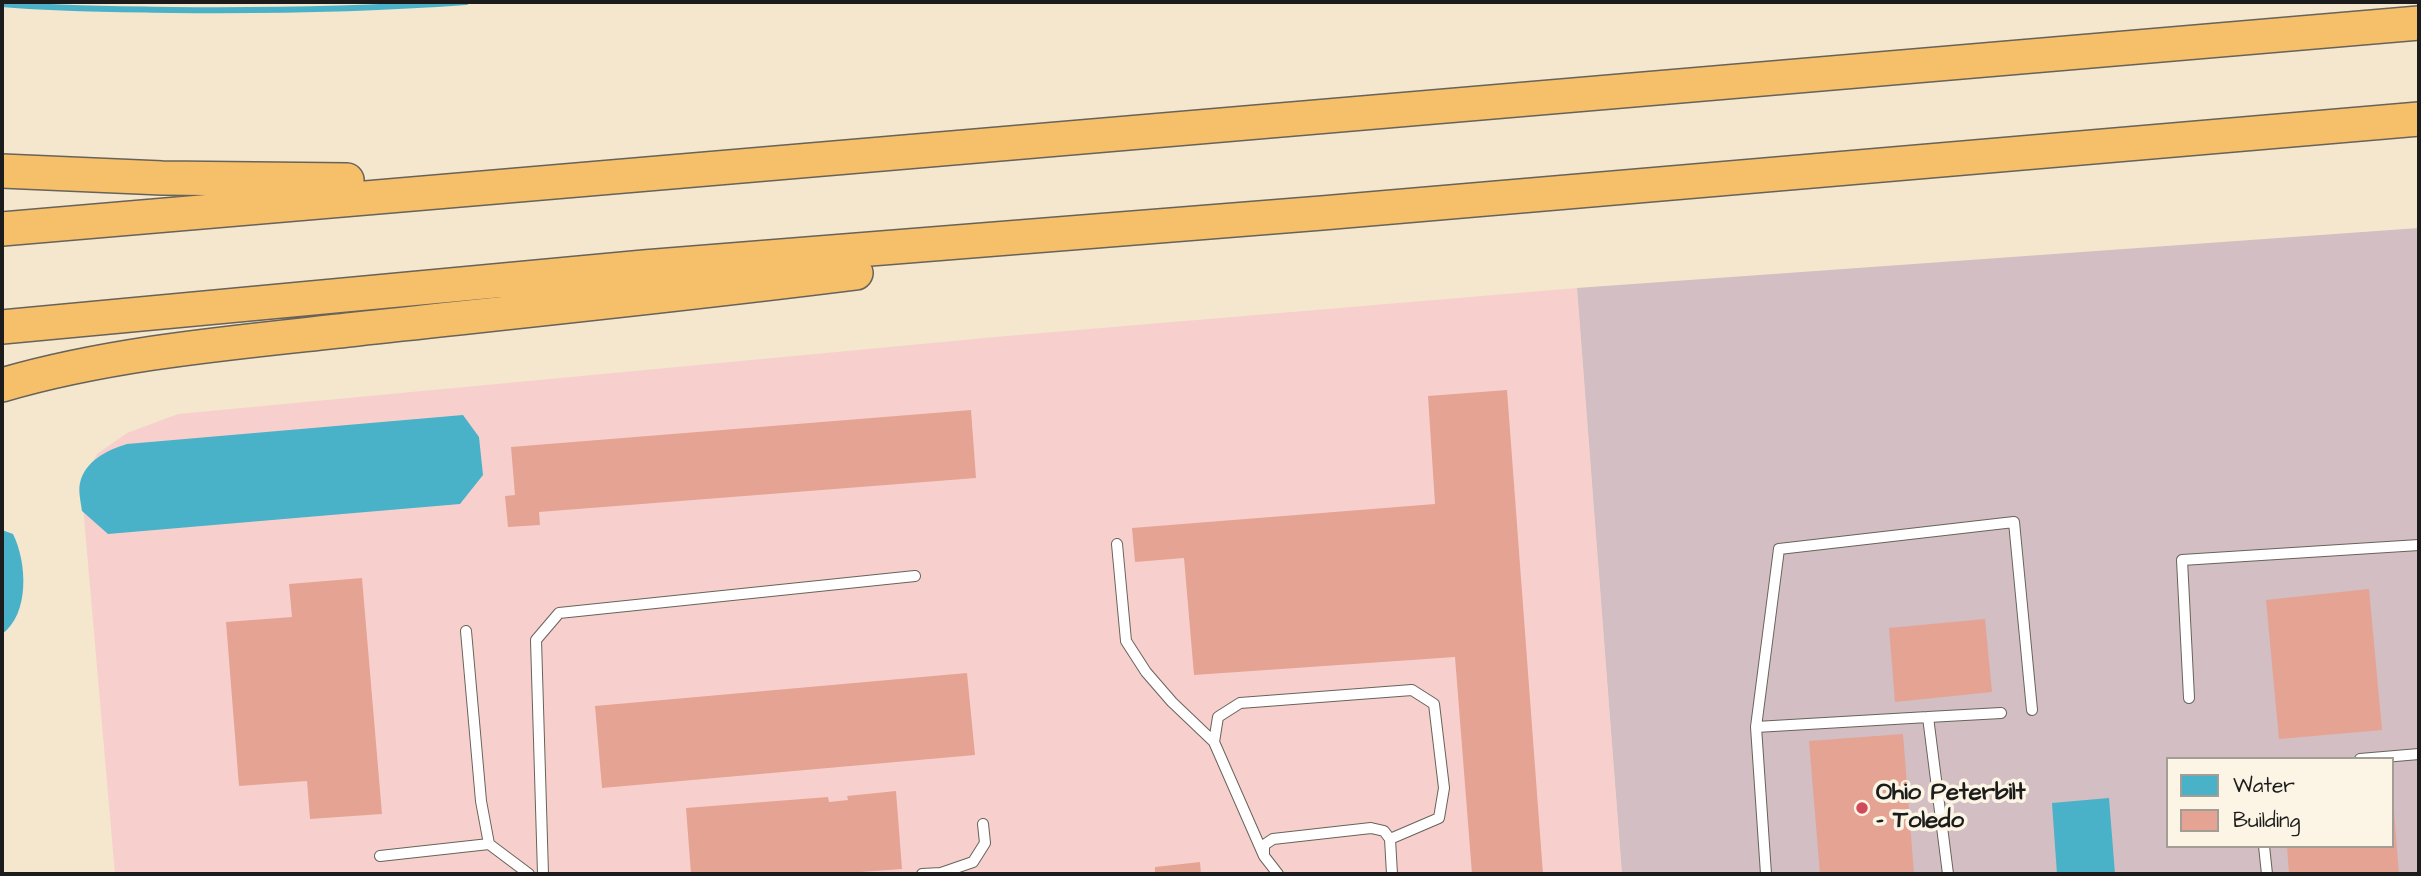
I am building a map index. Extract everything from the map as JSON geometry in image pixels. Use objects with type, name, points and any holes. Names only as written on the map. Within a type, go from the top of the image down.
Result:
[{"type":"highway","points":[[2,229],[2419,23]]},
{"type":"highway","points":[[2,327],[644,267],[1322,213],[2419,119]]},
{"type":"highway","points":[[2,171],[334,181],[657,173]]},
{"type":"highway","points":[[2,384],[146,355],[784,282],[1322,213]]},
{"type":"lane","points":[[1766,874],[1756,727],[1779,549],[2014,522],[2032,710]]},
{"type":"lane","points":[[1117,544],[1126,641],[1146,672],[1172,702],[1214,741],[1264,856],[1278,874]]},
{"type":"lane","points":[[2189,698],[2182,560],[2419,545]]},
{"type":"lane","points":[[542,874],[536,640],[559,612],[915,576]]},
{"type":"lane","points":[[466,631],[481,801],[489,844],[529,874]]},
{"type":"lane","points":[[1214,741],[1218,717],[1240,703],[1412,690],[1434,704],[1444,788],[1439,818],[1390,839]]},
{"type":"lane","points":[[1756,727],[2001,713]]},
{"type":"lane","points":[[1928,717],[1948,874]]},
{"type":"lane","points":[[2384,757],[2419,754]]},
{"type":"lane","points":[[922,874],[941,873],[973,862],[985,843],[983,824]]},
{"type":"lane","points":[[1264,856],[1264,845],[1273,839],[1371,828],[1384,831],[1390,839],[1392,874]]},
{"type":"lane","points":[[380,856],[489,844]]},
{"type":"lane","points":[[2264,848],[2267,874]]},
{"type":"shaded area","points":[[2419,228],[2419,874],[1622,874],[1577,288]]},
{"type":"shaded area","points":[[1577,288],[1622,874],[115,874],[81,483],[97,454],[127,433],[178,414],[1006,336]]},
{"type":"water","points":[[463,415],[479,437],[483,475],[460,504],[108,534],[82,511],[79,486],[87,468],[105,453],[127,444]]},
{"type":"water","points":[[2,530],[13,534],[18,546],[23,587],[18,614],[2,634]]},
{"type":"water","points":[[2109,798],[2115,874],[2057,874],[2052,803]]},
{"type":"building","points":[[1507,390],[1543,874],[1472,874],[1455,657],[1194,675],[1184,558],[1135,562],[1132,528],[1435,504],[1428,396]]},
{"type":"building","points":[[971,410],[976,478],[539,512],[540,525],[508,527],[505,496],[515,495],[511,447]]},
{"type":"building","points":[[362,578],[382,814],[310,819],[307,781],[239,786],[226,622],[292,617],[289,584]]},
{"type":"building","points":[[2369,589],[2382,730],[2279,739],[2266,600]]},
{"type":"building","points":[[1985,619],[1992,692],[1895,702],[1889,628]]},
{"type":"building","points":[[967,673],[975,755],[602,788],[595,706]]},
{"type":"building","name":"Ohio Peterbilt - Toledo","points":[[1903,734],[1914,874],[1820,874],[1809,741]]},
{"type":"building","points":[[896,791],[902,869],[834,874],[691,874],[686,808],[828,797],[829,802],[848,800],[847,796]]},
{"type":"building","points":[[2393,799],[2399,874],[2289,874],[2287,848],[2393,848]]},
{"type":"building","points":[[1200,862],[1201,874],[1155,874],[1155,867]]},
{"type":"waterway","points":[[2,4],[246,10],[466,2]]},
{"type":"place","name":"Ohio Peterbilt - Toledo","points":[[1862,808]]}]
